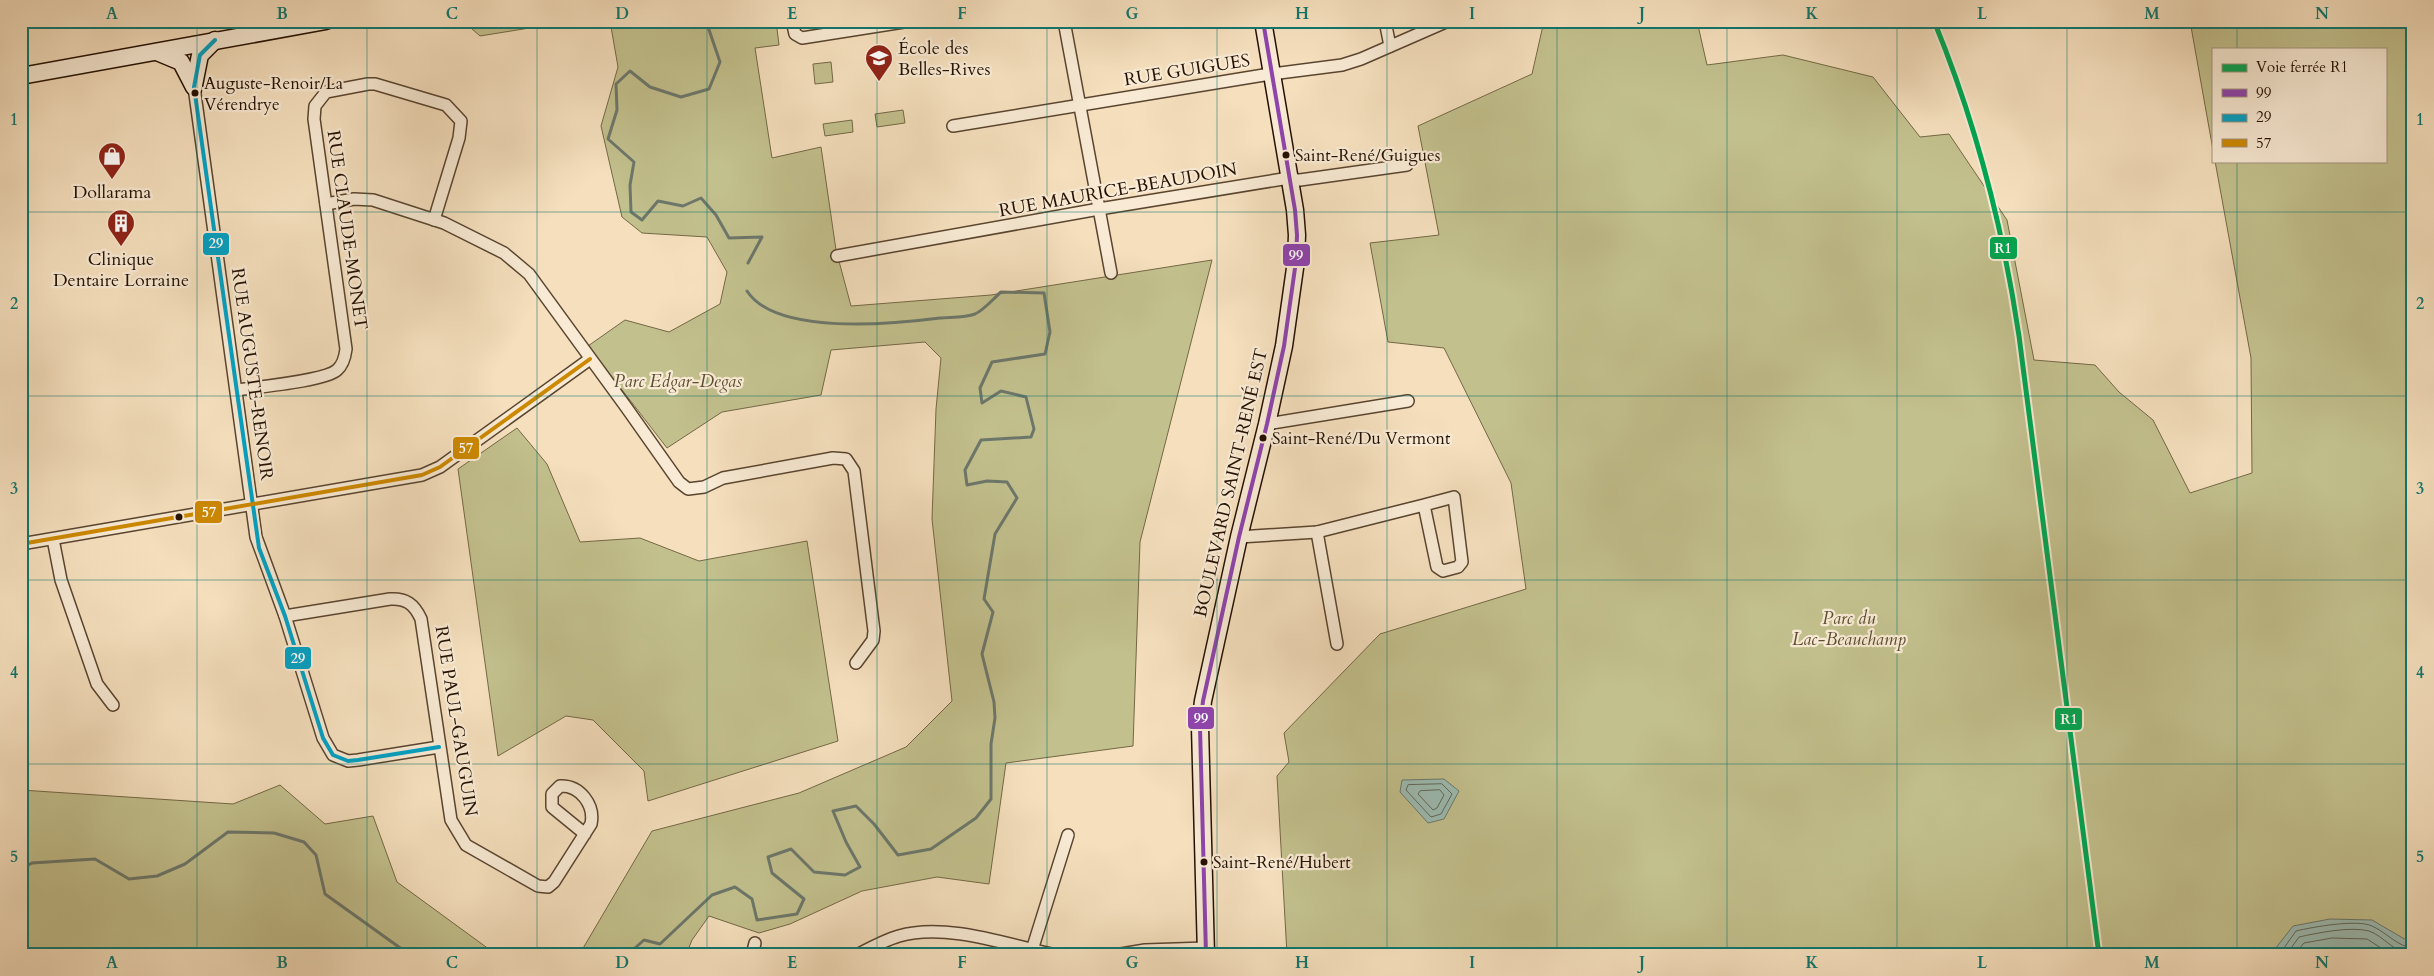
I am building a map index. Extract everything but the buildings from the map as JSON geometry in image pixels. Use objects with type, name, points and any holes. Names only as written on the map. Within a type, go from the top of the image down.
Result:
[{"type":"street","points":[[21,76],[326,21]]},
{"type":"street","points":[[792,21],[795,34],[802,38],[910,21]]},
{"type":"street","points":[[1064,21],[1111,273]]},
{"type":"street","name":"BOULEVARD SAINT-RENÉ EST","points":[[1206,951],[1200,727],[1208,675],[1239,538],[1268,424],[1284,346],[1298,235],[1263,21]]},
{"type":"street","points":[[1385,21],[1390,46]]},
{"type":"street","name":"RUE GUIGUES","points":[[953,126],[1273,74],[1342,65],[1448,21]]},
{"type":"street","points":[[194,87],[200,56],[215,40]]},
{"type":"street","points":[[155,51],[182,62],[194,87]]},
{"type":"street","name":"RUE CLAUDE-MONET","points":[[237,390],[323,377],[337,370],[341,365],[346,349],[314,119],[315,106],[326,92],[375,84],[446,105],[461,120],[460,138],[434,220]]},
{"type":"street","name":"RUE AUGUSTE-RENOIR","points":[[194,87],[259,548],[285,616],[324,738],[333,756],[348,761],[439,747]]},
{"type":"street","name":"RUE MAURICE-BEAUDOIN","points":[[837,256],[1099,209],[1283,179],[1290,181],[1406,165]]},
{"type":"street","points":[[326,204],[354,199],[373,200],[434,220],[504,253],[529,274],[679,482],[688,489],[704,487],[723,478],[834,458],[846,459],[854,470],[874,631],[873,640],[856,663]]},
{"type":"street","points":[[21,544],[422,475],[440,467],[590,359]]},
{"type":"street","points":[[1268,424],[1408,401]]},
{"type":"street","points":[[1239,538],[1317,532],[1454,497],[1462,562],[1458,567],[1443,571],[1437,567],[1424,505]]},
{"type":"street","points":[[1317,532],[1337,644]]},
{"type":"street","points":[[53,539],[61,580],[98,684],[112,706]]},
{"type":"street","name":"RUE PAUL-GAUGUIN","points":[[285,616],[399,598],[412,604],[421,619],[451,820],[466,845],[538,886],[548,887],[554,882],[584,834]]},
{"type":"street","points":[[1032,950],[1068,836]]},
{"type":"street","points":[[857,955],[900,935],[942,932],[983,938],[1055,955]]},
{"type":"street","points":[[752,955],[755,943]]},
{"type":"street","points":[[1115,955],[1145,950],[1206,951]]},
{"type":"green space","points":[[463,21],[573,21],[480,36]]},
{"type":"green space","name":"Parc Edgar-Degas","points":[[610,21],[776,21],[779,45],[755,48],[772,158],[821,147],[836,250],[851,306],[991,295],[1212,260],[1140,542],[1133,746],[1006,763],[989,884],[937,877],[862,891],[790,924],[759,933],[709,916],[692,940],[686,955],[556,955],[582,950],[652,831],[799,793],[906,747],[952,701],[932,519],[936,409],[941,358],[925,342],[831,350],[821,395],[722,412],[667,448],[588,346],[625,320],[669,332],[720,304],[727,272],[707,237],[642,233],[622,217],[601,126],[618,67]]},
{"type":"green space","name":"Parc du Lac-Beauchamp","points":[[1544,21],[1697,21],[1707,65],[1783,55],[1873,77],[1920,137],[1949,134],[2007,220],[2034,360],[2095,365],[2119,392],[2153,420],[2190,493],[2252,473],[2251,358],[2215,162],[2386,162],[2386,48],[2212,48],[2212,144],[2190,21],[2413,21],[2413,955],[1287,955],[1277,776],[1289,762],[1284,733],[1380,634],[1526,589],[1511,483],[1444,348],[1388,342],[1370,243],[1439,235],[1418,126],[1532,74]]},
{"type":"green space","points":[[831,62],[833,82],[815,84],[813,64]]},
{"type":"green space","points":[[903,110],[905,123],[877,127],[875,114]]},
{"type":"green space","points":[[852,120],[853,132],[825,136],[823,124]]},
{"type":"green space","points":[[517,428],[547,464],[580,542],[640,538],[699,561],[807,541],[838,741],[648,801],[644,771],[593,720],[566,716],[498,756],[458,469]]},
{"type":"green space","points":[[280,785],[325,824],[373,816],[397,882],[497,955],[21,955],[21,790],[233,804]]},
{"type":"water","points":[[1444,779],[1459,791],[1444,819],[1428,823],[1400,792],[1402,780]]},
{"type":"water","points":[[2330,919],[2372,920],[2413,944],[2413,955],[2274,955],[2275,949],[2293,926]]},
{"type":"waterway","points":[[467,21],[478,21]]},
{"type":"waterway","points":[[706,21],[720,62],[709,89],[681,97],[650,87],[630,71],[616,84],[617,110],[608,139],[634,162],[630,185],[631,212],[642,220],[658,201],[683,206],[701,198],[716,215],[729,238],[762,237],[748,263]]},
{"type":"waterway","points":[[627,955],[644,940],[660,944],[712,895],[735,887],[752,899],[757,920],[797,914],[804,899],[772,873],[768,857],[791,849],[814,872],[845,875],[860,867],[846,842],[833,811],[856,806],[874,824],[898,855],[931,849],[976,818],[991,799],[991,744],[995,718],[994,702],[982,654],[993,612],[984,599],[995,534],[1017,498],[1007,482],[987,481],[967,485],[965,470],[981,440],[1031,437],[1034,429],[1026,397],[1001,391],[982,403],[980,388],[992,362],[1045,354],[1050,332],[1044,293],[1001,292],[982,310],[967,316],[894,323],[837,324],[808,321],[783,315],[762,305],[747,291]]},
{"type":"waterway","points":[[21,869],[32,863],[95,859],[129,879],[157,876],[185,864],[228,832],[274,833],[304,842],[316,855],[325,894],[410,955]]},
{"type":"rail line","name":"R1","points":[[1934,21],[1963,98],[1975,137],[2005,256],[2019,336],[2099,955]]},
{"type":"transit line","name":"99","points":[[1206,955],[1200,727],[1203,701],[1284,346],[1296,261],[1297,235],[1295,210],[1263,21]]},
{"type":"transit line","name":"29","points":[[215,40],[200,55],[194,87],[259,548],[285,616],[323,738],[333,755],[348,761],[439,747]]},
{"type":"transit line","name":"57","points":[[21,544],[422,475],[440,467],[590,359]]},
{"type":"place","name":"École des Belles-Rives","points":[[879,82]]},
{"type":"place","name":"Auguste-Renoir/La Vérendrye","points":[[195,93]]},
{"type":"place","name":"Saint-René/Guigues","points":[[1286,155]]},
{"type":"place","name":"Dollarama","points":[[112,180]]},
{"type":"place","name":"Clinique Dentaire Lorraine","points":[[121,247]]},
{"type":"place","name":"Saint-René/Du Vermont","points":[[1263,438]]},
{"type":"place","name":"Saint-René/Hubert","points":[[1204,862]]}]
